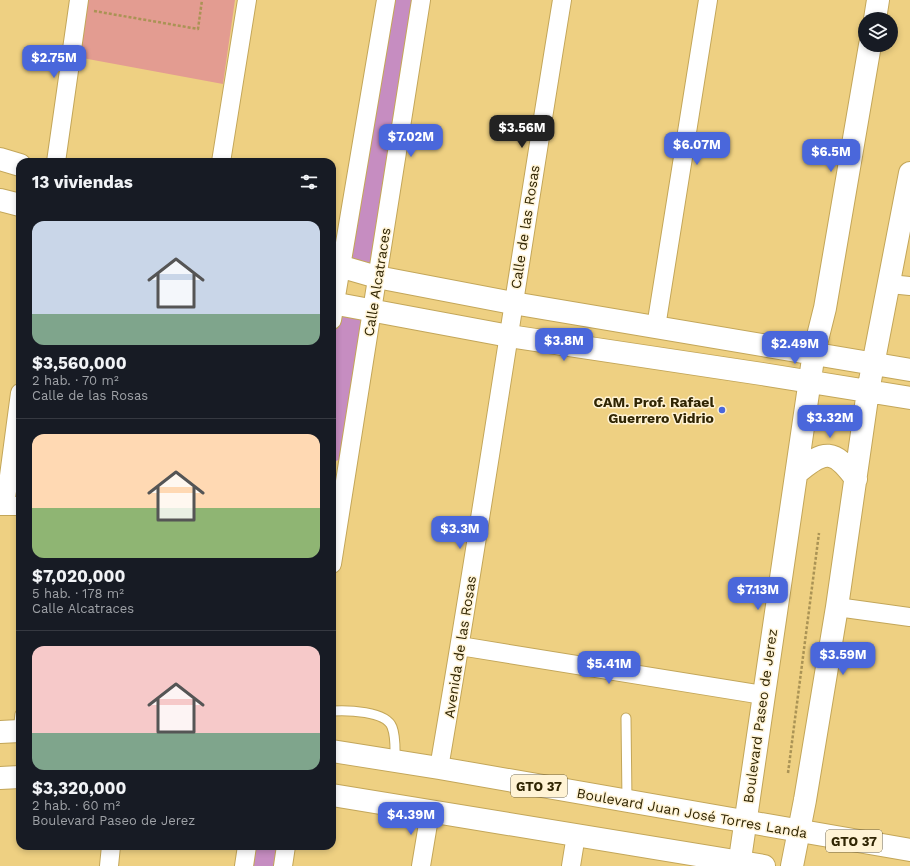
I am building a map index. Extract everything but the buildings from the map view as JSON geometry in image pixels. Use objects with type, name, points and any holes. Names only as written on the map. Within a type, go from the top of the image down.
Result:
[{"type":"main road","points":[[876,12],[878,0]]},
{"type":"main road","name":"Boulevard Paseo de Jerez","points":[[739,864],[814,352],[825,308],[869,52]]},
{"type":"main road","points":[[0,159],[16,164]]},
{"type":"main road","points":[[792,866],[837,607],[868,391],[874,363],[900,285],[910,173]]},
{"type":"main road","points":[[0,200],[16,204]]},
{"type":"main road","points":[[337,265],[377,277],[514,303],[814,352],[910,370]]},
{"type":"main road","points":[[336,309],[372,312],[509,336],[910,398]]},
{"type":"main road","points":[[797,473],[822,455],[832,456],[840,459],[856,479]]},
{"type":"main road","name":"Boulevard Juan José Torres Landa","points":[[336,752],[439,768],[799,832],[910,850]]},
{"type":"main road","points":[[0,778],[16,777]]},
{"type":"main road","points":[[336,796],[576,835],[739,864],[764,866]]},
{"type":"street","points":[[222,158],[246,0]]},
{"type":"street","points":[[336,276],[386,0]]},
{"type":"street","name":"Calle Alcatraces","points":[[336,539],[421,0]]},
{"type":"street","name":"Calle de las Rosas","points":[[509,336],[562,0]]},
{"type":"street","points":[[656,327],[708,0]]},
{"type":"street","points":[[57,158],[79,4]]},
{"type":"street","name":"Avenida de las Rosas","points":[[439,768],[460,646],[509,336]]},
{"type":"street","points":[[8,506],[16,431]]},
{"type":"street","points":[[837,607],[910,617]]},
{"type":"street","points":[[460,646],[763,695]]},
{"type":"street","points":[[421,866],[430,812]]},
{"type":"street","points":[[571,866],[576,835]]},
{"type":"street","points":[[109,866],[111,850]]},
{"type":"street","points":[[244,866],[246,850]]},
{"type":"street","points":[[283,866],[285,850]]},
{"type":"lane","points":[[336,711],[379,716],[387,720],[392,726],[394,735],[395,761]]},
{"type":"lane","points":[[626,718],[627,801]]},
{"type":"path","points":[[79,4],[198,29],[202,0]]},
{"type":"path","points":[[788,774],[819,533]]},
{"type":"shaded area","points":[[87,0],[235,0],[223,84],[77,57]]},
{"type":"waterway","points":[[364,250],[406,0]]},
{"type":"waterway","points":[[336,421],[351,328]]},
{"type":"waterway","points":[[263,866],[265,850]]},
{"type":"place","name":"CAM. Prof. Rafael Guerrero Vidrio","points":[[722,410]]}]
